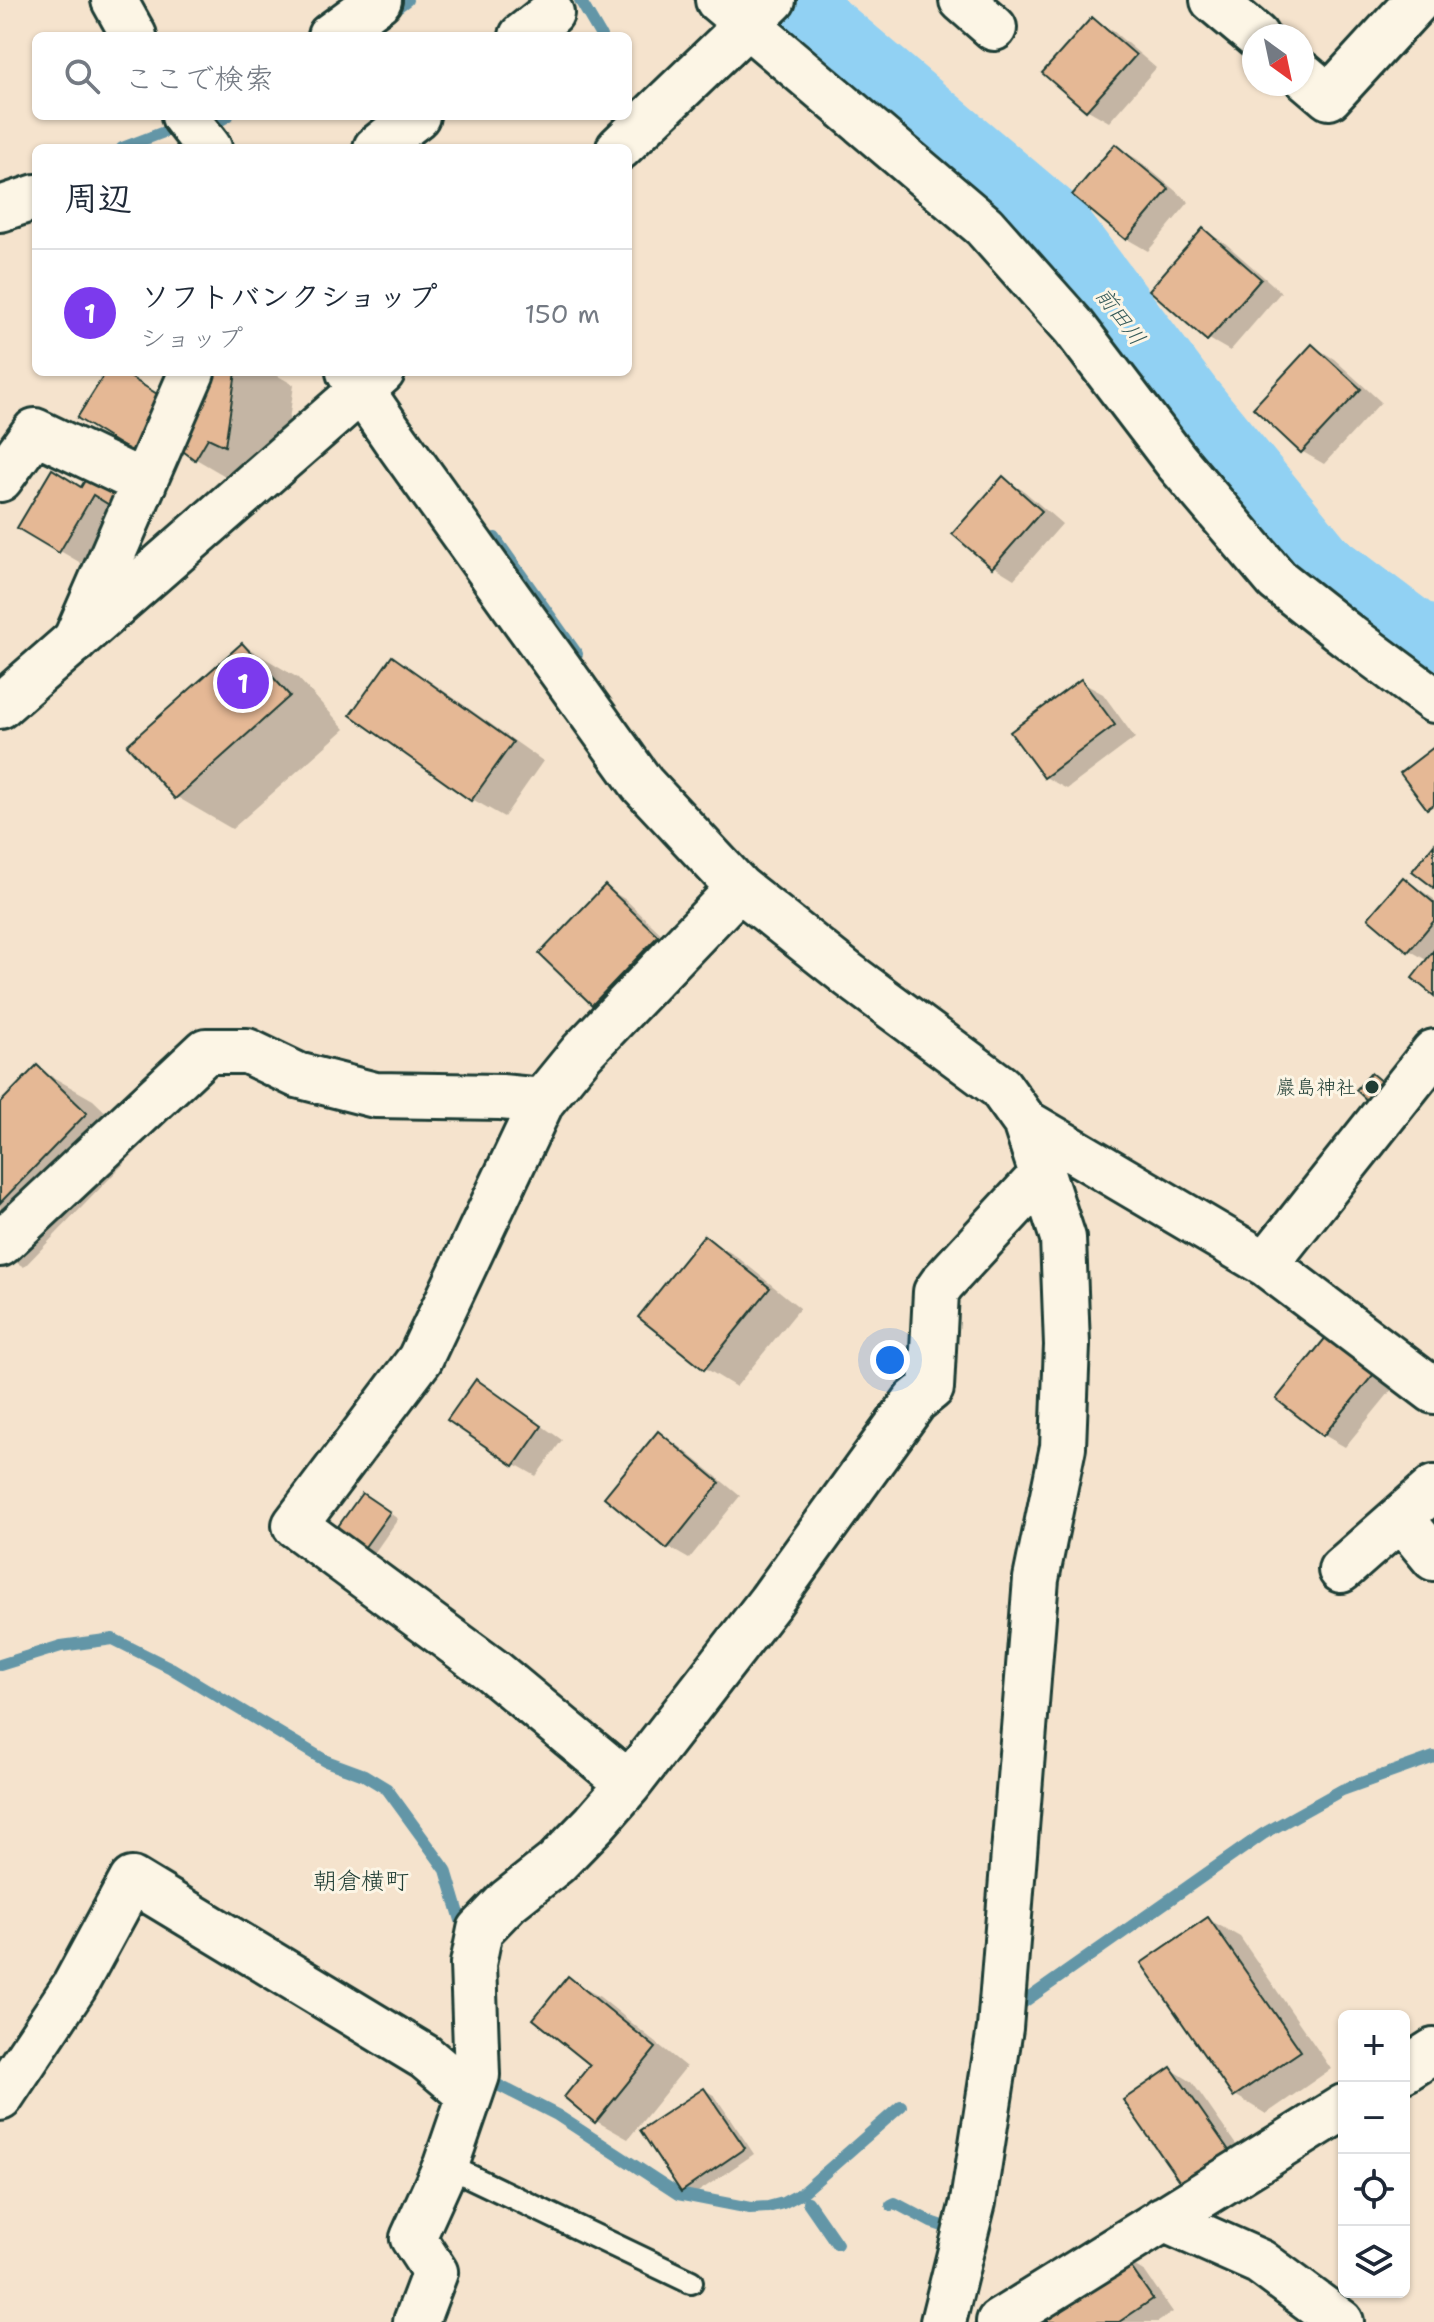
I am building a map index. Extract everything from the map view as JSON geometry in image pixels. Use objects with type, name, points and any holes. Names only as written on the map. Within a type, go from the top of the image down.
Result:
[{"type":"street","points":[[114,0],[132,32]]},
{"type":"street","points":[[335,32],[379,0]]},
{"type":"street","points":[[962,0],[994,28]]},
{"type":"street","points":[[1213,0],[1242,24]]},
{"type":"street","points":[[1314,84],[1329,97],[1418,0]]},
{"type":"street","points":[[623,144],[746,9],[984,226],[1073,326],[1176,461],[1277,580],[1434,700]]},
{"type":"street","points":[[381,144],[412,120]]},
{"type":"street","points":[[0,209],[32,198]]},
{"type":"street","points":[[75,641],[190,376]]},
{"type":"street","points":[[0,706],[364,378],[642,784],[739,888],[850,976],[1000,1087],[1025,1122],[1063,1238],[1067,1345],[1063,1447],[1036,1579],[1000,2028],[973,2202],[943,2322]]},
{"type":"street","points":[[0,479],[35,431],[144,483]]},
{"type":"street","points":[[629,1784],[493,1671],[295,1525],[420,1359],[542,1101],[582,1052],[739,888]]},
{"type":"street","points":[[0,1244],[206,1051],[247,1051],[297,1075],[375,1095],[501,1097],[542,1101]]},
{"type":"street","points":[[1266,1264],[1434,1052]]},
{"type":"street","points":[[1025,1122],[1266,1264],[1434,1391]]},
{"type":"street","points":[[416,2322],[435,2272],[413,2238],[446,2165],[477,2075],[473,1964],[480,1930],[508,1901],[556,1863],[629,1784],[770,1602],[915,1401],[931,1388],[936,1292],[1042,1175]]},
{"type":"street","points":[[1341,1570],[1434,1488]]},
{"type":"street","points":[[1401,1518],[1434,1558]]},
{"type":"street","points":[[0,2098],[74,1987],[132,1880],[425,2057],[470,2095]]},
{"type":"street","points":[[1410,2066],[1434,2051]]},
{"type":"street","points":[[999,2322],[1338,2111]]},
{"type":"street","points":[[1163,2219],[1260,2262],[1341,2322]]},
{"type":"lane","points":[[446,2165],[691,2282]]},
{"type":"building","points":[[1092,17],[1136,55],[1086,111],[1042,73]]},
{"type":"building","points":[[1115,144],[1169,189],[1126,240],[1072,195]]},
{"type":"building","points":[[1203,228],[1261,279],[1207,341],[1149,290]]},
{"type":"building","points":[[1312,344],[1361,389],[1301,453],[1253,408]]},
{"type":"building","points":[[103,376],[128,376],[165,399],[132,452],[77,418]]},
{"type":"building","points":[[212,376],[235,376],[225,446],[208,438],[195,460],[176,446]]},
{"type":"building","points":[[93,467],[124,484],[111,506],[93,495],[59,553],[17,528],[52,469],[81,487]]},
{"type":"building","points":[[1003,476],[1042,511],[992,568],[952,534]]},
{"type":"building","points":[[242,643],[290,696],[175,799],[127,745]]},
{"type":"building","points":[[392,656],[513,742],[471,801],[350,715]]},
{"type":"building","points":[[1081,679],[1115,725],[1044,778],[1010,732]]},
{"type":"building","points":[[1434,747],[1434,804],[1427,809],[1400,773]]},
{"type":"building","points":[[1434,844],[1434,888],[1412,871]]},
{"type":"building","points":[[1403,877],[1434,903],[1434,921],[1408,952],[1368,918]]},
{"type":"building","points":[[605,885],[658,936],[592,1005],[539,954]]},
{"type":"building","points":[[1434,950],[1434,996],[1412,978]]},
{"type":"building","points":[[37,1065],[87,1113],[0,1203],[0,1103]]},
{"type":"building","points":[[1371,1073],[1389,1088],[1373,1106],[1356,1090]]},
{"type":"building","points":[[704,1235],[770,1288],[704,1370],[638,1317]]},
{"type":"building","points":[[1331,1331],[1378,1369],[1323,1436],[1276,1399]]},
{"type":"building","points":[[476,1379],[542,1426],[514,1466],[447,1420]]},
{"type":"building","points":[[658,1431],[720,1483],[667,1549],[604,1497]]},
{"type":"building","points":[[362,1493],[390,1512],[357,1558],[329,1539]]},
{"type":"building","points":[[1208,1917],[1301,2051],[1233,2097],[1141,1963]]},
{"type":"building","points":[[568,1976],[656,2048],[595,2123],[564,2097],[590,2065],[533,2019]]},
{"type":"building","points":[[1171,2067],[1230,2152],[1182,2185],[1123,2100]]},
{"type":"building","points":[[704,2088],[745,2148],[681,2192],[640,2130]]},
{"type":"building","points":[[1124,2257],[1153,2299],[1119,2322],[1028,2322]]},
{"type":"waterway","points":[[387,15],[407,0]]},
{"type":"waterway","points":[[580,0],[599,32]]},
{"type":"waterway","name":"前田川","points":[[786,0],[1052,225],[1186,403],[1320,567],[1434,653]]},
{"type":"waterway","points":[[217,122],[221,120]]},
{"type":"waterway","points":[[132,144],[164,132]]},
{"type":"waterway","points":[[495,538],[577,654]]},
{"type":"waterway","points":[[0,1665],[61,1646],[113,1639],[171,1668],[326,1761],[364,1775],[387,1789],[446,1870],[463,1927],[462,1934]]},
{"type":"waterway","points":[[1018,2006],[1263,1834],[1342,1790],[1434,1757]]},
{"type":"waterway","points":[[488,2080],[557,2115],[678,2194],[750,2208],[783,2203],[802,2193],[901,2106]]},
{"type":"waterway","points":[[808,2202],[837,2244]]},
{"type":"waterway","points":[[891,2205],[895,2203],[952,2229]]},
{"type":"place","name":"ソフトバンクショップ","points":[[243,683]]},
{"type":"place","name":"巖島神社","points":[[1372,1087]]},
{"type":"district","name":"朝倉横町","points":[[361,1881]]}]
